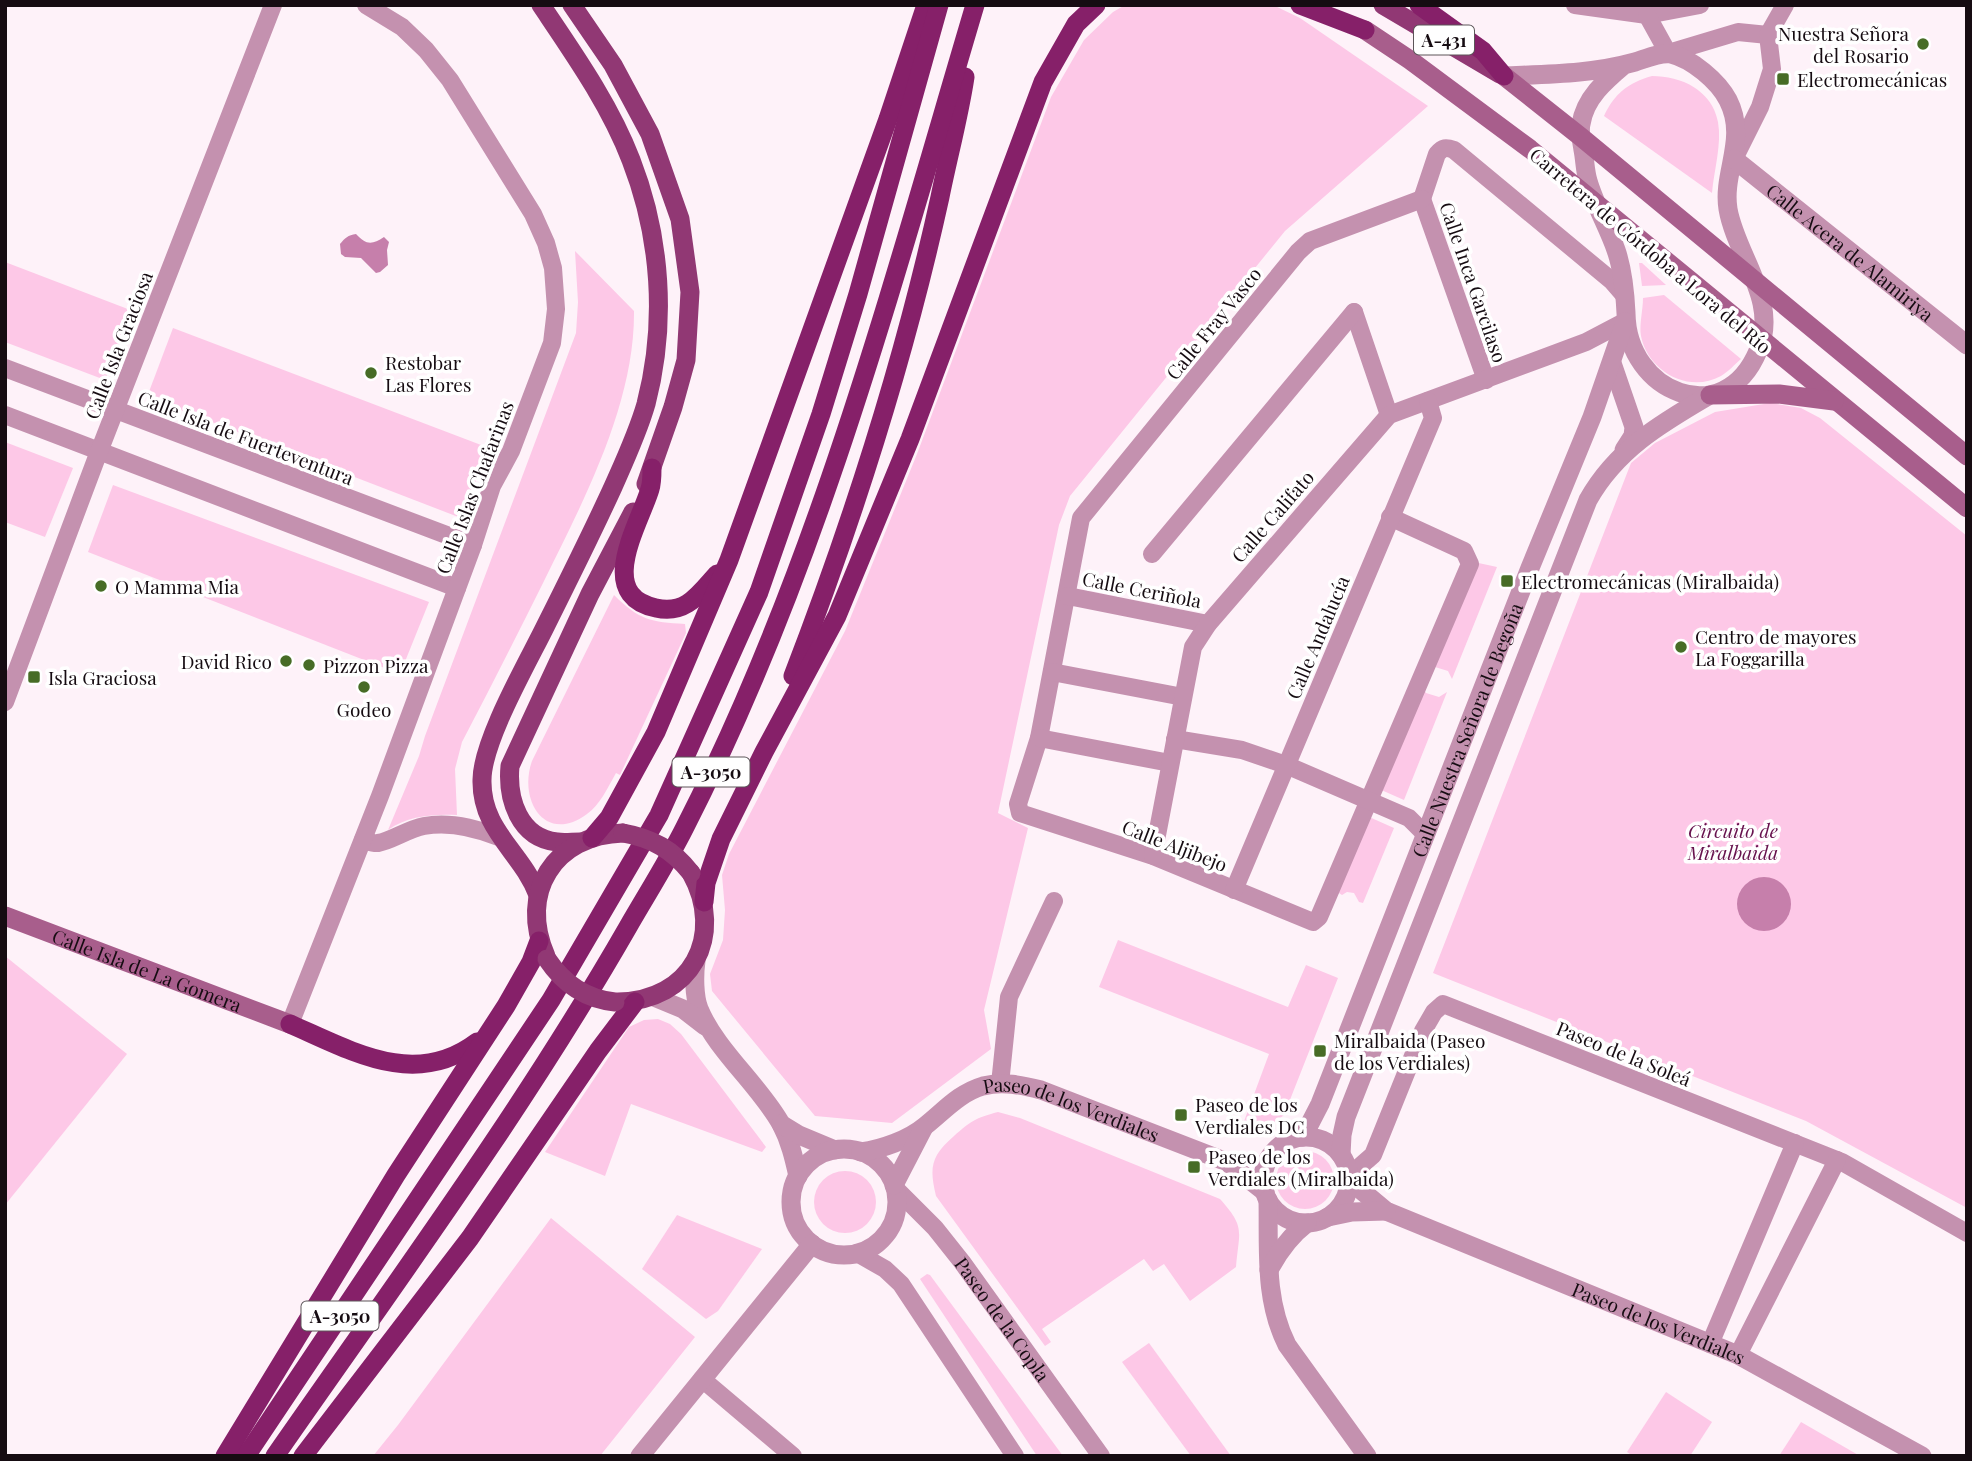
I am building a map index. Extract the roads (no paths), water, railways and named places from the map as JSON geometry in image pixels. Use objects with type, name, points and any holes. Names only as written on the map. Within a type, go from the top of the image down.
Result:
[{"type":"highway","points":[[586,840],[609,818],[656,732],[729,560],[888,119],[926,5]]},
{"type":"highway","name":"A-3050","points":[[246,1456],[551,1000],[659,815],[759,592],[858,294],[939,5]]},
{"type":"highway","points":[[764,752],[835,569],[892,389],[928,252],[964,88],[975,5]]},
{"type":"highway","name":"A-3050","points":[[275,1456],[578,1015],[684,829],[756,677],[800,567],[865,378],[975,5]]},
{"type":"highway","points":[[704,902],[710,865],[764,752],[837,616],[910,439],[1043,82],[1076,24],[1097,5]]},
{"type":"highway","points":[[1300,5],[1365,30]]},
{"type":"highway","points":[[1419,5],[1483,51],[1504,76]]},
{"type":"highway","points":[[652,468],[651,487],[624,556],[625,578],[634,596],[652,607],[676,610],[691,603],[729,560]]},
{"type":"highway","points":[[225,1456],[375,1208],[506,1006],[531,962],[539,941]]},
{"type":"highway","points":[[303,1456],[470,1238],[609,1035],[645,999]]},
{"type":"highway","points":[[290,1024],[380,1060],[400,1065],[420,1066],[439,1062],[469,1048],[486,1035]]},
{"type":"main road","points":[[538,895],[532,878],[517,856],[499,837],[487,815],[482,779],[484,760],[498,722],[626,458],[646,404],[657,344],[660,279],[647,209],[631,160],[609,113],[541,5]]},
{"type":"main road","points":[[572,5],[613,65],[650,134],[680,219],[690,292],[686,360],[642,495],[590,594],[510,766],[508,784],[513,806],[520,820],[544,839],[558,842],[586,840],[623,833],[653,840],[681,861],[691,873],[704,902],[705,936],[696,961],[680,980],[645,999],[602,1001],[572,987],[547,959],[539,941],[538,895],[542,882],[556,861],[586,840]]},
{"type":"main road","name":"Carretera de Córdoba a Lora del Río","points":[[1326,5],[1474,106],[1967,508]]},
{"type":"main road","name":"A-431","points":[[1383,5],[1504,76],[1967,456]]},
{"type":"main road","points":[[1710,395],[1779,394],[1834,401]]},
{"type":"main road","name":"Calle Isla de La Gomera","points":[[5,916],[290,1024]]},
{"type":"street","name":"Calle Isla Graciosa","points":[[5,702],[115,410],[273,5]]},
{"type":"street","name":"Calle Islas Chafarinas","points":[[290,1024],[363,840],[457,589],[492,486],[511,451],[552,343],[556,309],[553,268],[546,243],[533,214],[450,80],[426,50],[402,27],[366,5]]},
{"type":"street","points":[[1576,5],[1647,15],[1700,5]]},
{"type":"street","points":[[1734,159],[1760,107],[1772,69],[1768,34],[1785,5]]},
{"type":"street","points":[[1647,15],[1668,53],[1686,60],[1702,72],[1721,89],[1728,101],[1736,127],[1728,206],[1736,236],[1757,283],[1763,314],[1762,341]]},
{"type":"street","points":[[1504,76],[1560,75],[1624,65],[1738,32],[1768,34]]},
{"type":"street","points":[[1624,65],[1592,95],[1581,124],[1587,180],[1616,249],[1625,296],[1626,321],[1638,360],[1657,381],[1679,393],[1710,395]]},
{"type":"street","points":[[1422,199],[1437,154],[1446,147],[1454,150],[1612,281],[1625,296]]},
{"type":"street","name":"Calle Acera de Alamiriya","points":[[1734,159],[1967,345]]},
{"type":"street","name":"Calle Inca Garcilaso","points":[[1422,199],[1486,380]]},
{"type":"street","name":"Calle Fray Vasco","points":[[1020,813],[1018,804],[1039,738],[1081,518],[1298,252],[1310,241],[1422,199]]},
{"type":"street","points":[[1152,554],[1354,312],[1389,415]]},
{"type":"street","name":"Calle Califato","points":[[1153,856],[1193,647],[1208,624],[1389,415],[1587,342],[1626,321]]},
{"type":"street","name":"Calle Nuestra Señora de Begoña","points":[[1303,1137],[1320,1104],[1592,416],[1626,321]]},
{"type":"street","name":"Calle Nuestra Señora de Begoña","points":[[1341,1155],[1346,1117],[1588,500],[1619,457],[1650,430],[1727,387],[1744,373],[1756,356],[1762,341]]},
{"type":"street","points":[[1587,342],[1601,350],[1612,363],[1634,427],[1633,436],[1619,457]]},
{"type":"street","name":"Calle Isla de Fuerteventura","points":[[5,368],[473,545]]},
{"type":"street","name":"Calle Andalucía","points":[[1234,890],[1433,418],[1428,401]]},
{"type":"street","points":[[1592,416],[1606,407],[1615,406],[1625,410],[1631,417]]},
{"type":"street","points":[[5,415],[457,589]]},
{"type":"street","points":[[1369,801],[1470,564],[1464,551],[1390,517]]},
{"type":"street","name":"Calle Ceriñola","points":[[1068,596],[1208,624]]},
{"type":"street","points":[[1052,672],[1183,697]]},
{"type":"street","points":[[1039,738],[1170,764]]},
{"type":"street","points":[[1175,739],[1242,750],[1286,765],[1409,818],[1425,834]]},
{"type":"street","name":"Calle Aljibejo","points":[[1020,813],[1153,856],[1313,922],[1319,917],[1369,801]]},
{"type":"street","points":[[363,840],[377,844],[408,830],[449,824],[476,828],[499,837]]},
{"type":"street","points":[[1000,1084],[1009,997],[1054,901]]},
{"type":"street","points":[[696,961],[694,976],[699,1008],[716,1037],[780,1123],[790,1143],[797,1176]]},
{"type":"street","points":[[645,999],[683,1009],[716,1037]]},
{"type":"street","name":"Paseo de la Soleá","points":[[1349,1178],[1373,1155],[1423,1031],[1434,1012],[1443,1004],[1837,1160],[1967,1233]]},
{"type":"street","name":"Paseo de los Verdiales","points":[[861,1152],[888,1145],[923,1129],[956,1099],[970,1091],[1000,1084],[1018,1084],[1041,1090],[1227,1162],[1266,1196]]},
{"type":"street","points":[[780,1123],[799,1135],[835,1150]]},
{"type":"street","name":"Paseo de los Verdiales","points":[[895,1186],[923,1129]]},
{"type":"street","points":[[1269,1270],[1294,1233],[1307,1223],[1328,1217],[1339,1208],[1346,1195],[1349,1178],[1341,1155],[1331,1145],[1303,1137],[1289,1140],[1278,1147],[1269,1158],[1263,1180],[1266,1196],[1269,1270],[1273,1310],[1287,1345],[1367,1456]]},
{"type":"street","points":[[1710,1344],[1795,1143]]},
{"type":"street","points":[[835,1150],[861,1152],[881,1164],[895,1186],[895,1216],[881,1240],[870,1248],[841,1255],[826,1252],[812,1244],[801,1233],[794,1220],[792,1190],[797,1176],[814,1159],[835,1150]]},
{"type":"street","name":"Paseo de los Verdiales","points":[[1227,1162],[1269,1158]]},
{"type":"street","points":[[1738,1355],[1837,1160]]},
{"type":"street","name":"Paseo de los Verdiales","points":[[1349,1178],[1386,1211],[1738,1355],[1922,1456]]},
{"type":"street","name":"Paseo de la Copla","points":[[895,1186],[935,1228],[962,1262],[1101,1456]]},
{"type":"street","points":[[1266,1196],[1284,1217],[1307,1223]]},
{"type":"street","name":"Paseo de los Verdiales","points":[[1328,1217],[1352,1212],[1386,1211]]},
{"type":"street","points":[[640,1456],[812,1244]]},
{"type":"street","points":[[857,1253],[885,1269],[901,1284],[1015,1456]]},
{"type":"street","points":[[702,1379],[793,1456]]},
{"type":"place","name":"Nuestra Señora del Rosario","points":[[1923,44]]},
{"type":"place","name":"Electromecánicas","points":[[1783,79]]},
{"type":"place","name":"Restobar Las Flores","points":[[371,373]]},
{"type":"place","name":"Electromecánicas (Miralbaida)","points":[[1507,581]]},
{"type":"place","name":"O Mamma Mia","points":[[101,586]]},
{"type":"place","name":"Centro de mayores La Foggarilla","points":[[1681,647]]},
{"type":"place","name":"David Rico","points":[[286,661]]},
{"type":"place","name":"Pizzon Pizza","points":[[309,665]]},
{"type":"place","name":"Isla Graciosa","points":[[34,677]]},
{"type":"place","name":"Godeo","points":[[364,687]]},
{"type":"place","name":"Miralbaida (Paseo de los Verdiales)","points":[[1320,1051]]},
{"type":"place","name":"Paseo de los Verdiales DC","points":[[1181,1115]]},
{"type":"place","name":"Paseo de los Verdiales (Miralbaida)","points":[[1194,1167]]},
{"type":"park label","name":"Circuito de Miralbaida","points":[[1733,841]]}]
